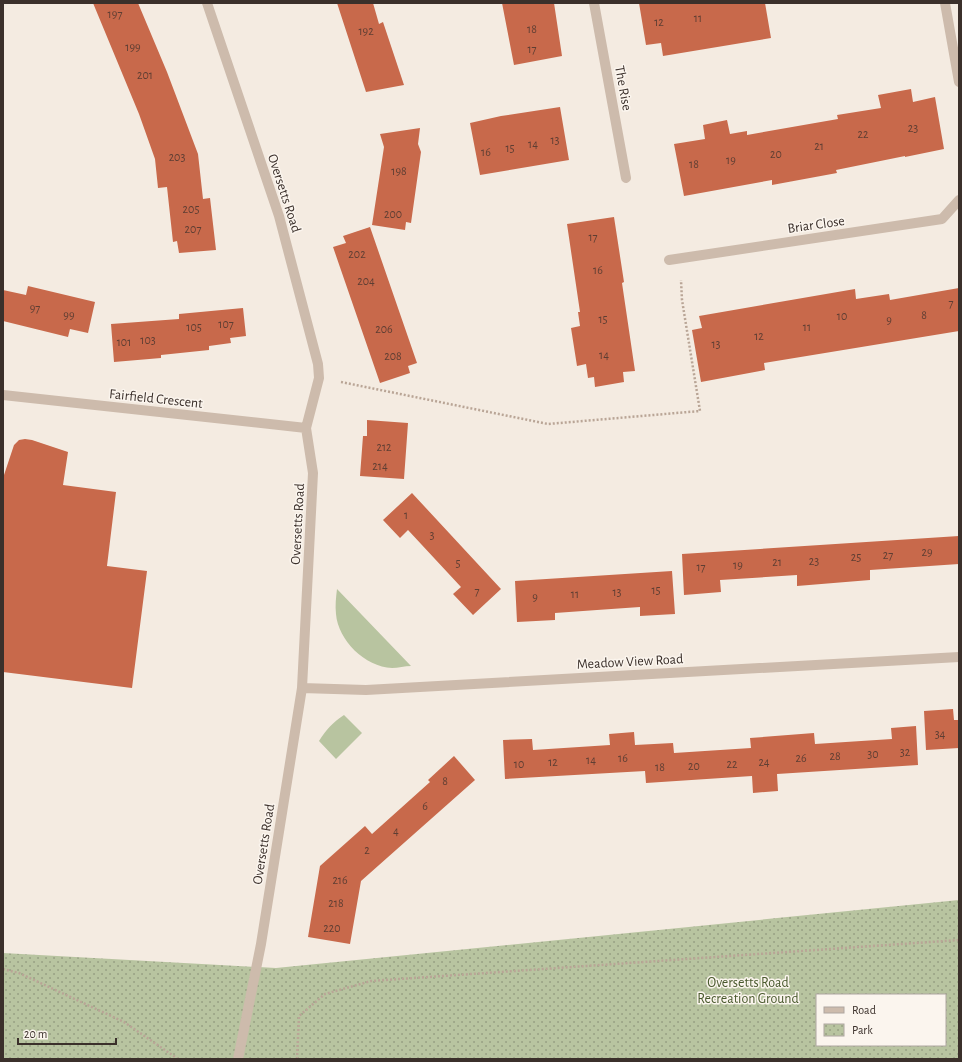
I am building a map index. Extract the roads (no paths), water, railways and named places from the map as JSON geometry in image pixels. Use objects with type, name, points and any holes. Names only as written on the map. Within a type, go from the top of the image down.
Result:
[{"type":"street","name":"Oversetts Road","points":[[207,3],[279,216],[318,364],[319,378],[306,428],[313,473],[302,688],[261,944],[238,1059]]},
{"type":"street","name":"The Rise","points":[[594,3],[626,178]]},
{"type":"street","points":[[945,3],[959,82]]},
{"type":"street","name":"Briar Close","points":[[669,260],[942,219],[959,200]]},
{"type":"street","name":"Fairfield Crescent","points":[[3,395],[306,428]]},
{"type":"street","name":"Meadow View Road","points":[[302,688],[366,690],[959,657]]},
{"type":"park label","name":"Oversetts Road Recreation Ground","points":[[748,990]]}]
